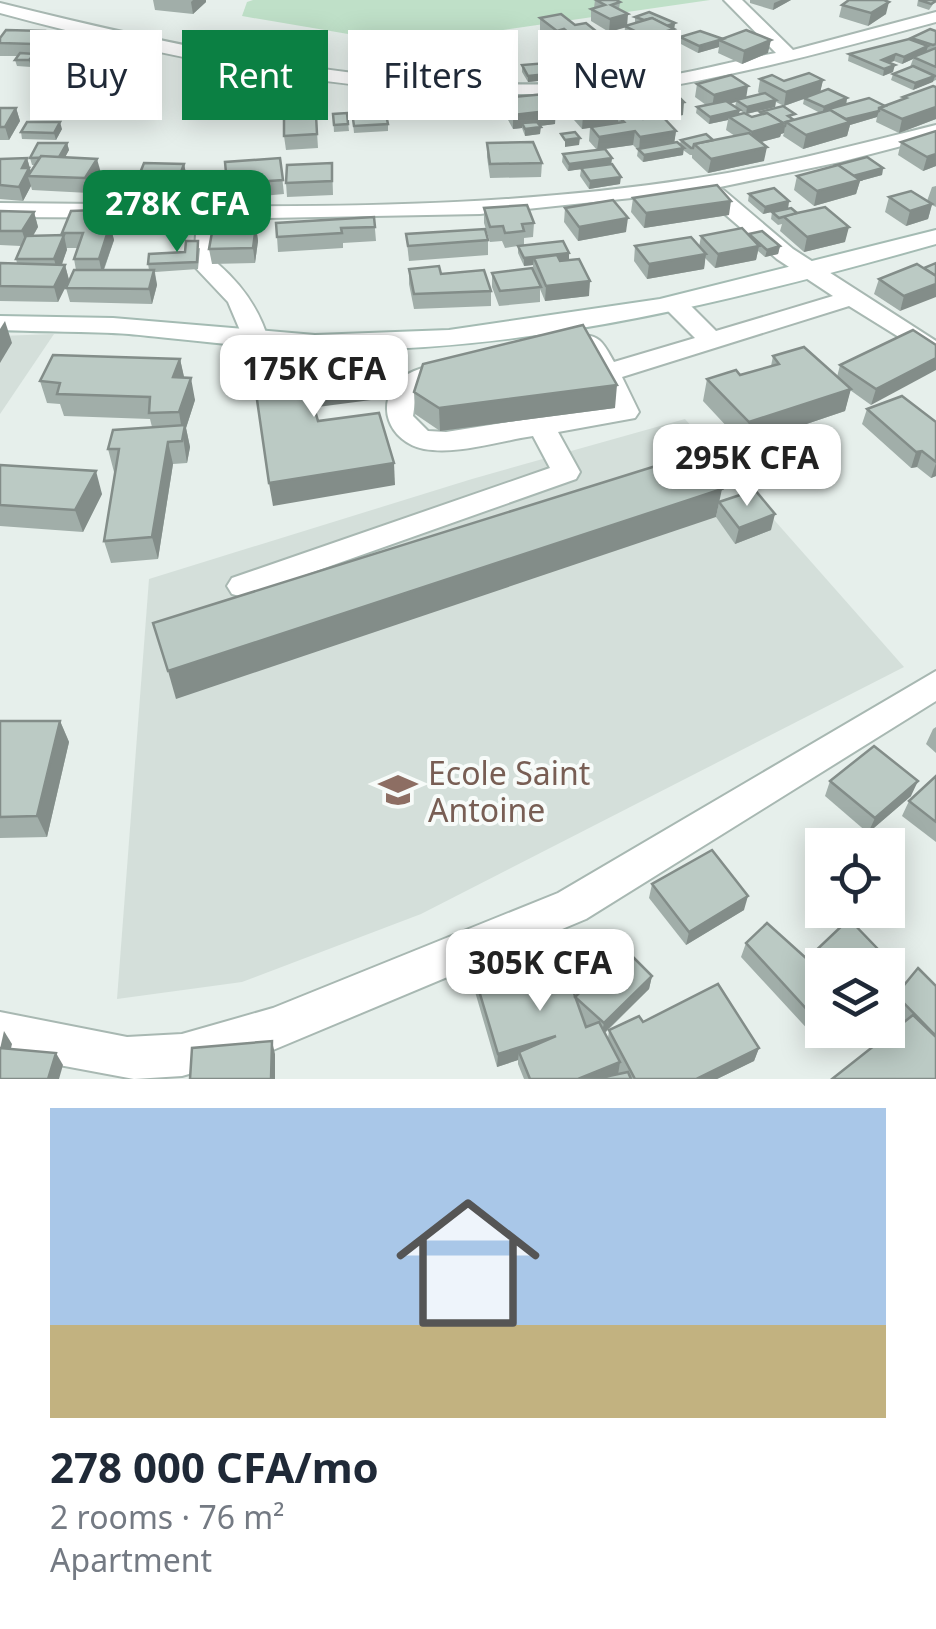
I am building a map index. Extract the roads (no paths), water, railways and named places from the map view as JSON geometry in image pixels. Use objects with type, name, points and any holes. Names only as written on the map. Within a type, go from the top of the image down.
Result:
[{"type":"street","points":[[732,0],[788,56]]},
{"type":"street","points":[[0,8],[87,31],[282,71],[456,89],[628,87],[788,56],[911,21],[936,18]]},
{"type":"street","points":[[911,21],[936,28]]},
{"type":"street","points":[[0,210],[547,204],[703,184],[854,155],[936,131]]},
{"type":"street","points":[[703,184],[785,254],[936,352]]},
{"type":"street","points":[[211,205],[206,266],[228,284],[250,312],[256,342]]},
{"type":"street","points":[[0,323],[128,327],[256,342],[500,346],[584,341],[592,345],[628,410],[446,441],[422,439],[404,427],[398,413],[402,395],[420,378],[500,346],[814,272],[936,237]]},
{"type":"street","points":[[607,373],[850,298]]},
{"type":"street","points":[[674,304],[713,342]]},
{"type":"street","points":[[242,586],[566,472],[542,427]]},
{"type":"street","points":[[0,1033],[126,1058],[182,1055],[273,1029],[572,906],[936,684]]},
{"type":"place","name":"Ecole Saint Antoine","points":[[398,790]]}]
